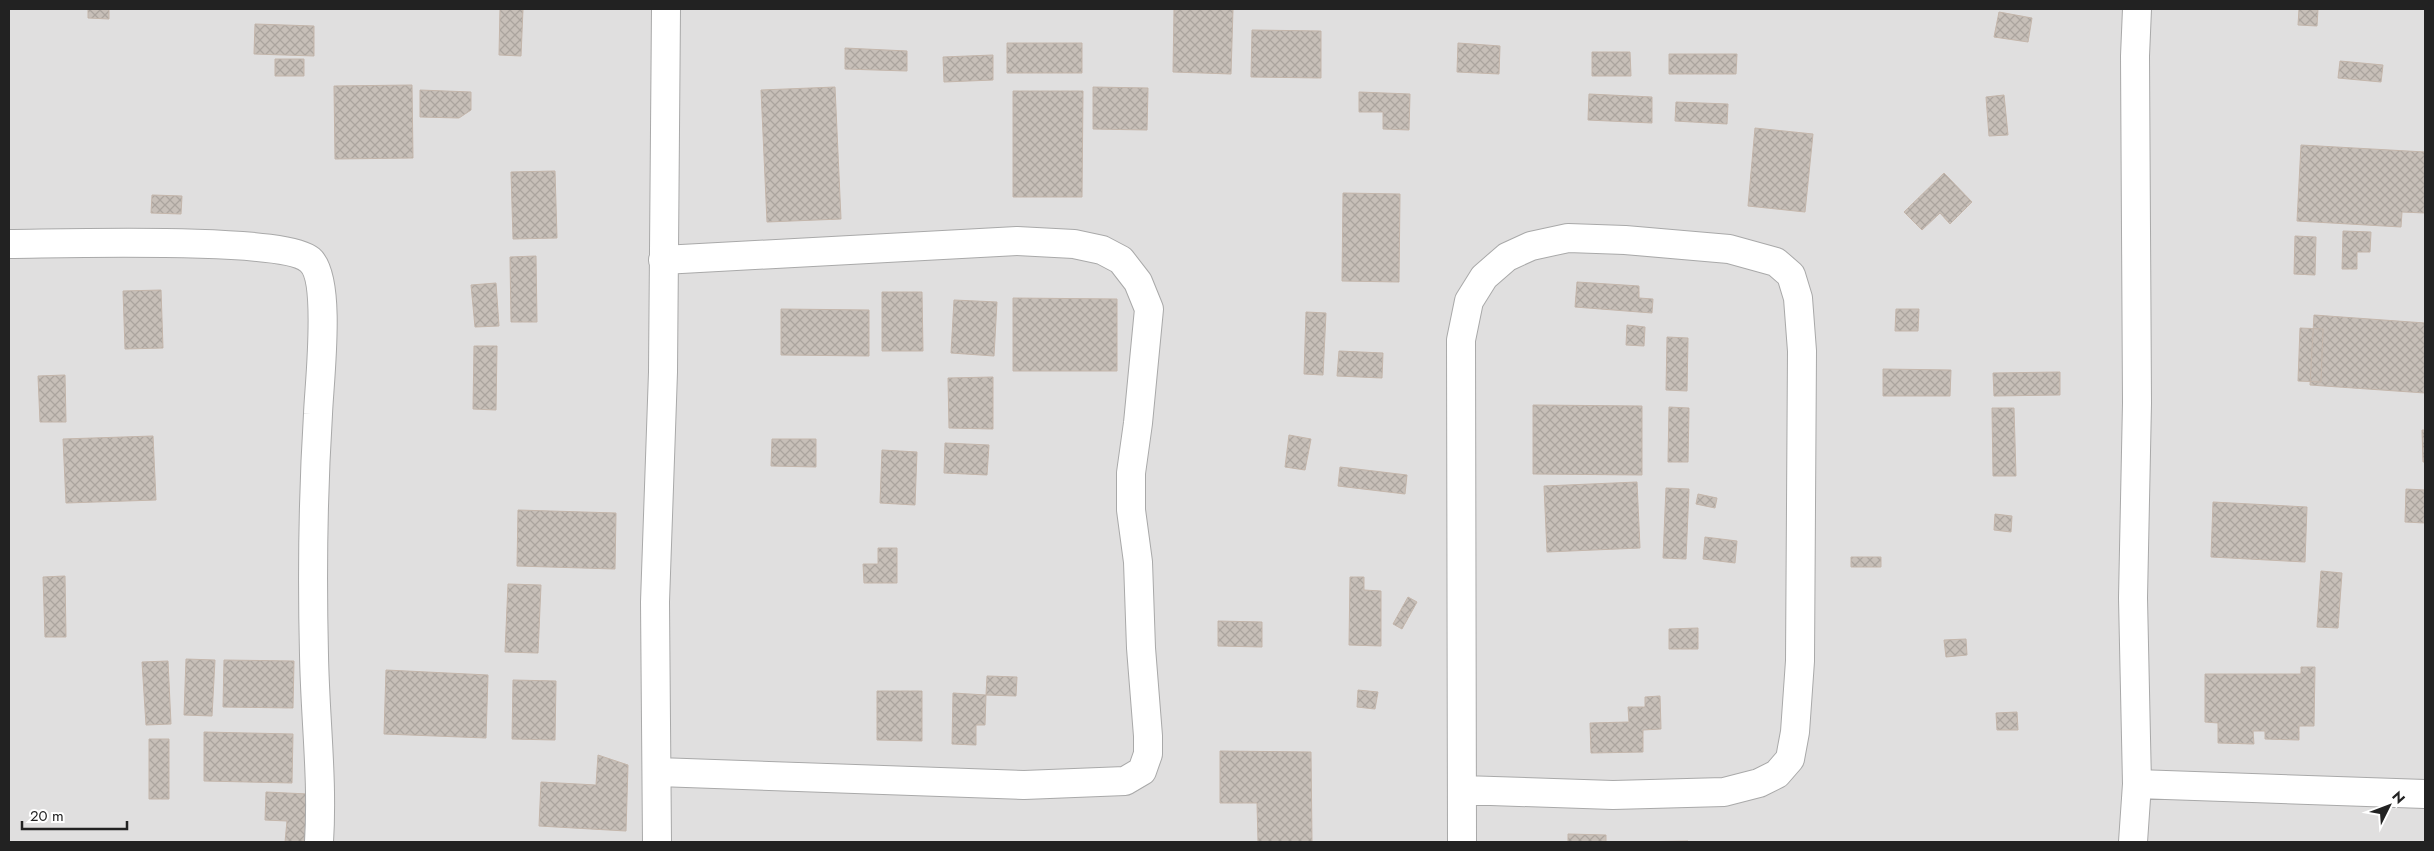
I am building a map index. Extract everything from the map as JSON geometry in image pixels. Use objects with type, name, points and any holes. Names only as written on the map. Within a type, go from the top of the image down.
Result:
[{"type":"street","points":[[657,842],[658,772],[655,602],[663,372],[666,9]]},
{"type":"street","points":[[2134,842],[2137,784],[2133,598],[2137,403],[2135,56],[2137,9]]},
{"type":"street","points":[[1462,790],[1613,795],[1724,792],[1759,784],[1777,774],[1790,759],[1795,732],[1800,661],[1802,351],[1798,298],[1791,275],[1776,262],[1729,249],[1625,240],[1568,238],[1531,246],[1507,256],[1484,277],[1469,301],[1460,340],[1462,842]]},
{"type":"street","points":[[658,772],[1024,785],[1107,783],[1125,781],[1142,771],[1148,754],[1138,562],[1131,500],[1131,473],[1138,423],[1148,309],[1138,282],[1121,260],[1102,250],[1074,244],[1017,241],[663,260]]},
{"type":"street","points":[[9,244],[215,244],[282,250],[303,256],[311,261],[318,271],[323,321],[312,504],[312,558],[319,842]]},
{"type":"street","points":[[2137,784],[2425,794]]},
{"type":"shaded area","points":[[9,9],[2425,9],[2425,842],[9,842]]},
{"type":"building","points":[[88,9],[109,9],[109,19],[88,18]]},
{"type":"building","points":[[500,9],[523,9],[521,56],[499,55]]},
{"type":"building","points":[[1174,9],[1233,9],[1231,74],[1173,72]]},
{"type":"building","points":[[2299,9],[2318,9],[2317,26],[2298,25]]},
{"type":"building","points":[[1999,12],[2032,18],[2028,42],[1994,37]]},
{"type":"building","points":[[255,24],[314,26],[314,56],[254,54]]},
{"type":"building","points":[[1252,30],[1321,31],[1321,78],[1251,77]]},
{"type":"building","points":[[1007,43],[1082,43],[1082,73],[1007,73]]},
{"type":"building","points":[[1458,43],[1500,46],[1499,74],[1457,72]]},
{"type":"building","points":[[845,48],[907,51],[907,71],[845,69]]},
{"type":"building","points":[[1592,52],[1630,52],[1631,76],[1592,76]]},
{"type":"building","points":[[1669,54],[1737,54],[1736,74],[1669,74]]},
{"type":"building","points":[[993,55],[993,80],[944,82],[943,57]]},
{"type":"building","points":[[275,59],[304,59],[304,76],[275,76]]},
{"type":"building","points":[[2340,61],[2383,65],[2381,82],[2338,78]]},
{"type":"building","points":[[412,85],[413,158],[335,159],[334,86]]},
{"type":"building","points":[[835,87],[841,219],[767,222],[761,90]]},
{"type":"building","points":[[1093,87],[1148,88],[1147,130],[1093,129]]},
{"type":"building","points":[[420,90],[471,92],[471,110],[459,118],[420,117]]},
{"type":"building","points":[[1013,91],[1083,91],[1082,197],[1013,197]]},
{"type":"building","points":[[1359,92],[1410,94],[1409,130],[1383,129],[1383,112],[1359,112]]},
{"type":"building","points":[[1589,94],[1652,97],[1652,123],[1588,120]]},
{"type":"building","points":[[2004,95],[2008,135],[1989,136],[1986,97]]},
{"type":"building","points":[[1676,102],[1728,104],[1727,124],[1675,121]]},
{"type":"building","points":[[1755,128],[1813,134],[1805,212],[1748,206]]},
{"type":"building","points":[[2301,145],[2425,152],[2425,213],[2402,212],[2401,227],[2297,221]]},
{"type":"building","points":[[555,171],[557,238],[513,239],[511,172]]},
{"type":"building","points":[[1944,173],[1972,202],[1950,224],[1940,213],[1922,230],[1904,212]]},
{"type":"building","points":[[1343,193],[1400,194],[1399,282],[1342,281]]},
{"type":"building","points":[[152,195],[182,196],[181,214],[151,213]]},
{"type":"building","points":[[2343,231],[2371,232],[2370,252],[2357,252],[2357,269],[2342,269]]},
{"type":"building","points":[[2295,236],[2316,237],[2315,275],[2294,274]]},
{"type":"building","points":[[536,256],[537,322],[511,322],[510,257]]},
{"type":"building","points":[[1577,282],[1639,286],[1639,298],[1653,299],[1652,313],[1575,307]]},
{"type":"building","points":[[496,283],[499,326],[475,327],[471,285]]},
{"type":"building","points":[[161,290],[163,348],[125,349],[123,291]]},
{"type":"building","points":[[882,292],[922,292],[923,351],[882,351]]},
{"type":"building","points":[[1013,298],[1117,299],[1117,371],[1013,371]]},
{"type":"building","points":[[954,300],[997,302],[994,356],[951,353]]},
{"type":"building","points":[[781,309],[869,310],[869,356],[781,355]]},
{"type":"building","points":[[1896,309],[1919,309],[1918,331],[1895,331]]},
{"type":"building","points":[[1306,312],[1326,313],[1323,375],[1304,374]]},
{"type":"building","points":[[2314,315],[2425,323],[2425,393],[2310,385]]},
{"type":"building","points":[[1627,325],[1645,327],[1644,346],[1626,345]]},
{"type":"building","points":[[2300,328],[2323,329],[2321,382],[2298,381]]},
{"type":"building","points":[[1667,337],[1688,338],[1687,391],[1666,390]]},
{"type":"building","points":[[474,346],[497,346],[496,410],[473,409]]},
{"type":"building","points":[[1339,351],[1383,353],[1382,378],[1337,376]]},
{"type":"building","points":[[1883,369],[1951,370],[1950,396],[1883,396]]},
{"type":"building","points":[[2060,372],[2060,395],[1994,396],[1993,373]]},
{"type":"building","points":[[65,375],[66,422],[40,422],[38,376]]},
{"type":"building","points":[[993,377],[993,429],[949,428],[948,378]]},
{"type":"building","points":[[1533,405],[1642,406],[1642,475],[1533,474]]},
{"type":"building","points":[[1669,407],[1689,408],[1688,462],[1668,462]]},
{"type":"building","points":[[1992,408],[2014,408],[2016,476],[1993,476]]},
{"type":"building","points":[[2422,430],[2425,430],[2425,462],[2423,462]]},
{"type":"building","points":[[1289,435],[1311,439],[1305,470],[1285,467]]},
{"type":"building","points":[[153,436],[156,500],[66,503],[63,439]]},
{"type":"building","points":[[772,439],[816,439],[816,467],[771,466]]},
{"type":"building","points":[[945,443],[989,445],[987,475],[944,473]]},
{"type":"building","points":[[882,450],[917,452],[915,505],[880,503]]},
{"type":"building","points":[[1340,467],[1407,475],[1405,494],[1338,486]]},
{"type":"building","points":[[1637,482],[1640,548],[1547,552],[1544,486]]},
{"type":"building","points":[[1666,488],[1689,489],[1686,559],[1663,558]]},
{"type":"building","points":[[2406,489],[2425,490],[2425,523],[2405,522]]},
{"type":"building","points":[[1698,494],[1717,498],[1715,508],[1696,504]]},
{"type":"building","points":[[2213,502],[2307,507],[2305,562],[2211,557]]},
{"type":"building","points":[[518,510],[616,513],[615,569],[517,566]]},
{"type":"building","points":[[1995,514],[2012,516],[2011,532],[1994,530]]},
{"type":"building","points":[[1705,537],[1737,541],[1735,563],[1703,559]]},
{"type":"building","points":[[878,548],[897,548],[897,583],[864,583],[863,564],[878,564]]},
{"type":"building","points":[[1851,557],[1881,557],[1881,567],[1851,567]]},
{"type":"building","points":[[2321,571],[2342,573],[2338,628],[2317,627]]},
{"type":"building","points":[[65,576],[66,637],[45,637],[43,577]]},
{"type":"building","points":[[1350,577],[1364,577],[1364,590],[1381,591],[1381,646],[1349,645]]},
{"type":"building","points":[[508,584],[541,585],[538,653],[505,652]]},
{"type":"building","points":[[1408,597],[1417,602],[1402,629],[1393,624]]},
{"type":"building","points":[[1218,621],[1262,622],[1262,647],[1218,646]]},
{"type":"building","points":[[1698,628],[1698,649],[1669,649],[1669,629]]},
{"type":"building","points":[[1966,639],[1967,655],[1946,657],[1944,640]]},
{"type":"building","points":[[186,659],[215,660],[212,716],[184,715]]},
{"type":"building","points":[[224,660],[294,661],[293,708],[223,707]]},
{"type":"building","points":[[168,661],[171,724],[146,725],[142,662]]},
{"type":"building","points":[[2301,667],[2315,667],[2314,726],[2299,726],[2299,740],[2265,739],[2265,731],[2253,731],[2254,744],[2218,743],[2218,723],[2205,722],[2205,674],[2301,674]]},
{"type":"building","points":[[386,670],[488,675],[486,738],[384,734]]},
{"type":"building","points":[[987,676],[1017,677],[1016,696],[986,695]]},
{"type":"building","points":[[513,680],[556,681],[555,740],[512,739]]},
{"type":"building","points":[[1358,690],[1378,692],[1375,709],[1357,707]]},
{"type":"building","points":[[877,691],[922,691],[922,741],[877,740]]},
{"type":"building","points":[[953,693],[986,695],[985,725],[976,725],[976,745],[952,744]]},
{"type":"building","points":[[1660,696],[1661,729],[1643,730],[1643,752],[1591,753],[1590,723],[1629,722],[1628,707],[1645,707],[1645,697]]},
{"type":"building","points":[[2017,712],[2018,730],[1997,730],[1996,713]]},
{"type":"building","points":[[204,732],[293,734],[292,783],[204,781]]},
{"type":"building","points":[[149,739],[169,739],[169,799],[149,799]]},
{"type":"building","points":[[1220,751],[1311,752],[1312,842],[1258,842],[1257,803],[1220,803]]},
{"type":"building","points":[[598,755],[628,765],[626,831],[539,826],[541,782],[596,785]]},
{"type":"building","points":[[266,792],[308,794],[306,842],[285,842],[287,821],[265,820]]},
{"type":"building","points":[[1568,834],[1606,835],[1606,842],[1568,842]]},
{"type":"building","points":[[1688,841],[1689,842],[1630,842]]}]
